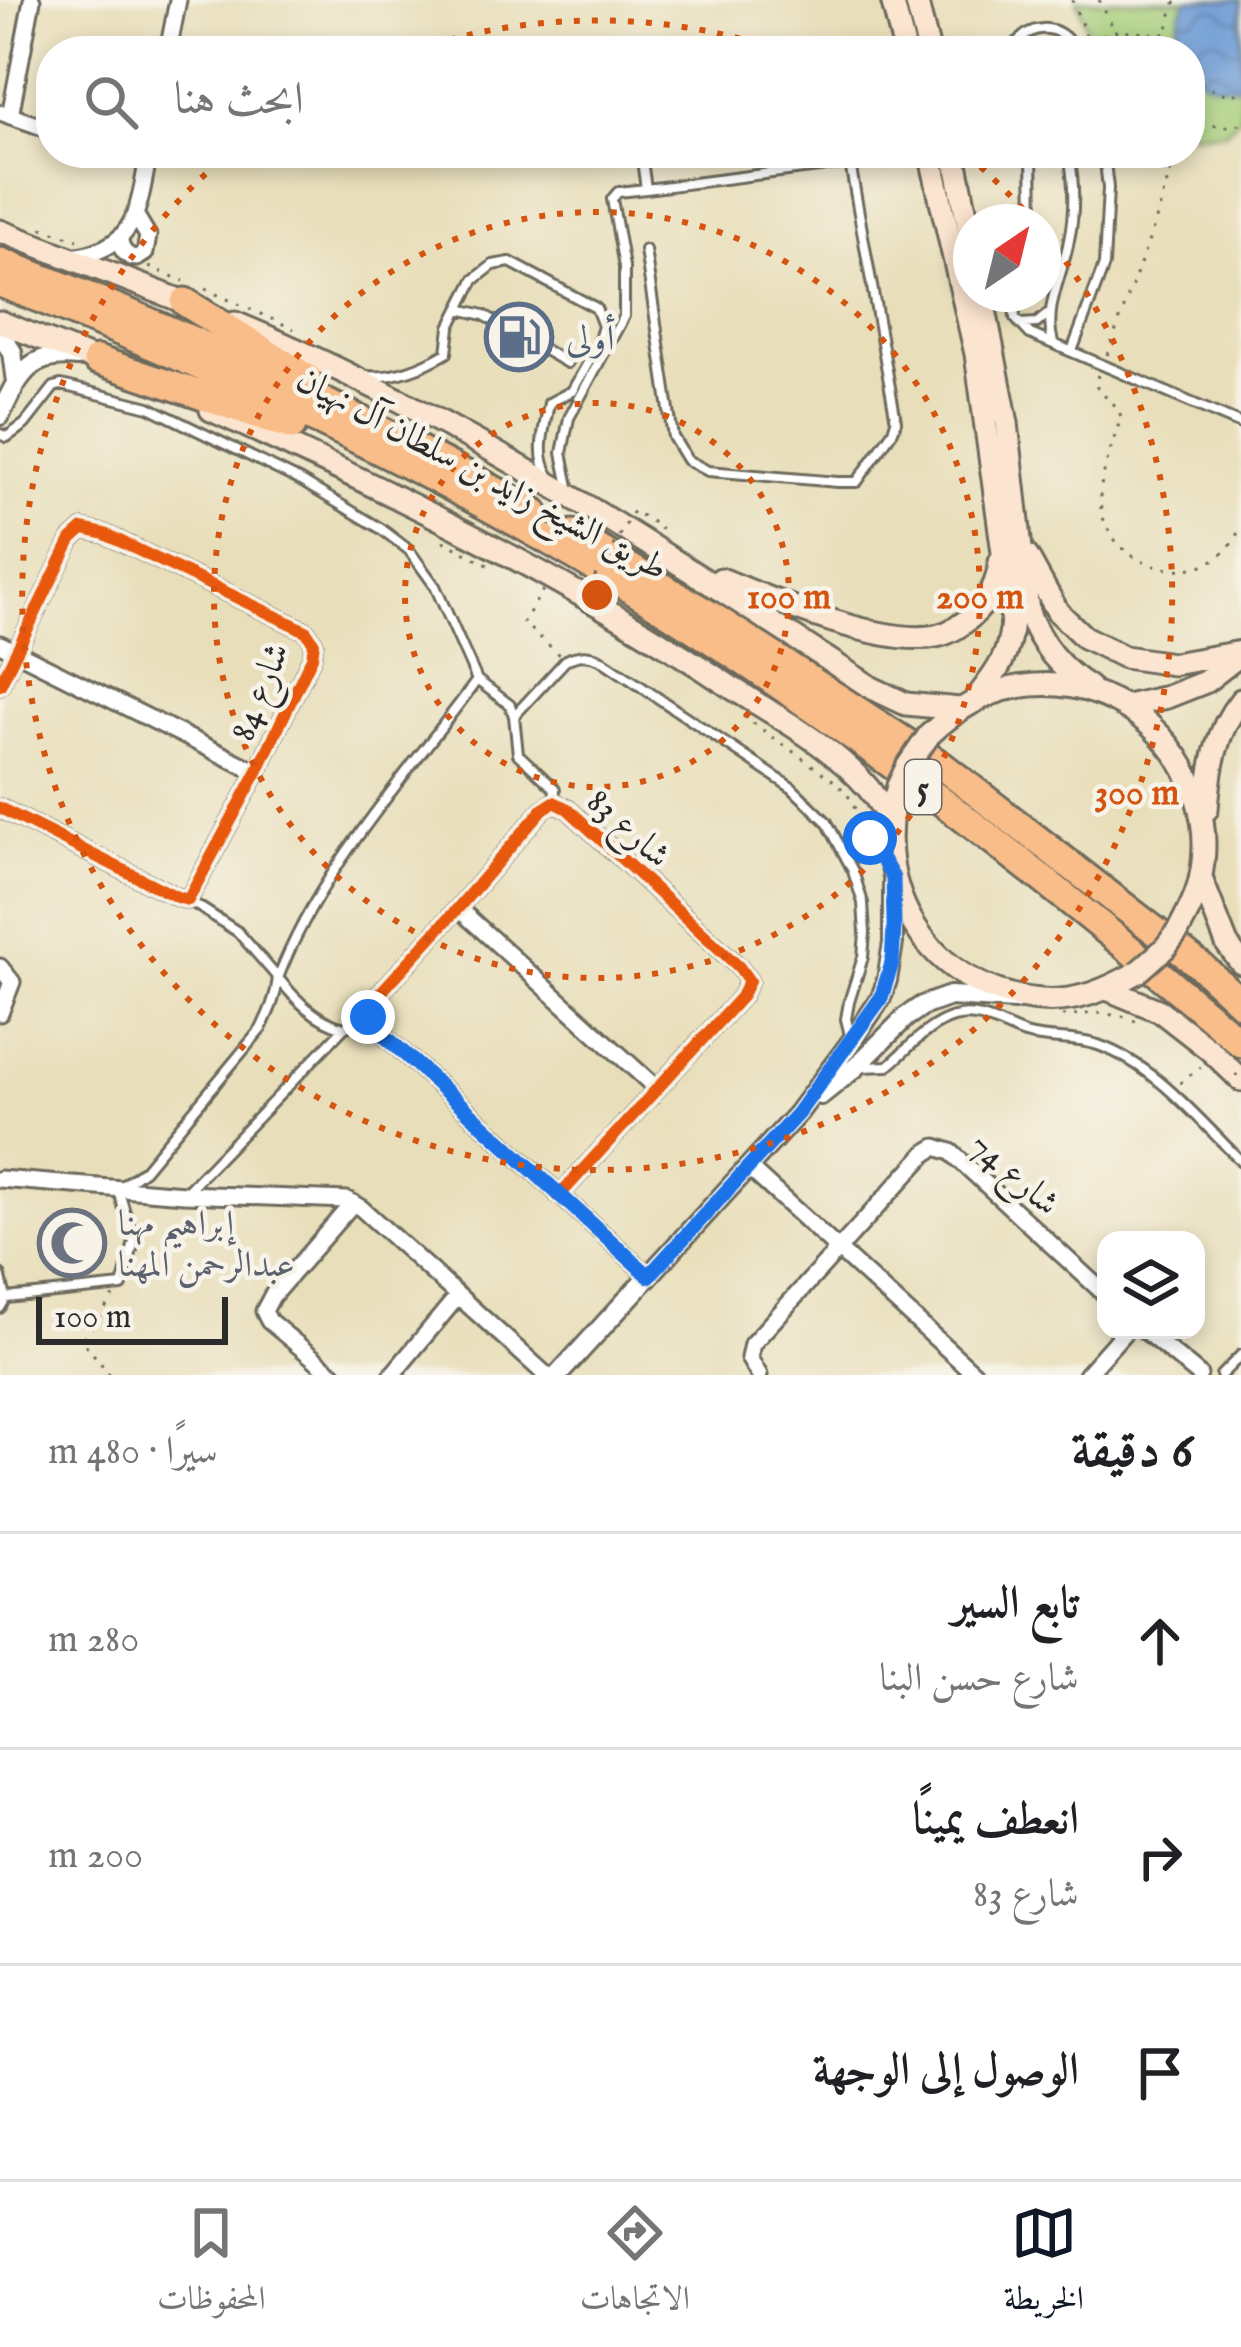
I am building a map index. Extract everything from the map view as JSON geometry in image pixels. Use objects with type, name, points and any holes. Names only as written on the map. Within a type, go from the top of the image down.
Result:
[{"type":"highway","name":"طريق الشيخ زايد بن سلطان آل نهيان","points":[[0,262],[154,325],[443,461],[710,615],[941,765],[1166,938],[1241,1003]]},
{"type":"highway","name":"طريق الشيخ زايد بن سلطان آل نهيان","points":[[0,283],[237,382],[410,466],[659,606],[879,754],[1004,848],[1241,1043]]},
{"type":"highway","points":[[185,302],[443,461]]},
{"type":"highway","points":[[98,359],[410,466]]},
{"type":"main road","points":[[892,0],[901,36]]},
{"type":"main road","points":[[916,0],[925,36]]},
{"type":"main road","points":[[925,168],[976,354],[1010,537],[1036,633],[1075,678],[1126,706],[1157,730],[1181,760],[1198,795],[1204,833]]},
{"type":"main road","points":[[929,168],[953,208]]},
{"type":"main road","points":[[0,231],[302,351],[440,422],[570,498],[656,537],[723,580],[855,628],[888,636],[936,637],[960,627],[990,593],[1010,537]]},
{"type":"main road","points":[[986,312],[1007,422],[1010,645],[993,677],[968,705],[929,735],[898,786],[890,820],[893,878],[913,926],[947,964],[992,990],[1042,1000],[1075,998],[1107,989],[1138,972],[1165,948],[1192,905],[1201,878],[1211,760],[1241,700]]},
{"type":"main road","points":[[0,322],[98,359],[240,423],[619,616],[818,744],[868,788],[890,820]]},
{"type":"main road","points":[[656,537],[872,688],[906,704],[968,705],[1016,687],[1058,684],[1100,694]]},
{"type":"main road","points":[[1010,537],[1058,612],[1084,637],[1124,657],[1173,664],[1241,653]]},
{"type":"main road","points":[[1126,706],[1204,682],[1241,653]]},
{"type":"main road","points":[[1201,878],[1227,944],[1241,963]]},
{"type":"main road","points":[[1107,989],[1160,1011],[1210,1050],[1232,1083]]},
{"type":"street","points":[[32,0],[5,114],[36,125]]},
{"type":"street","points":[[171,36],[178,0]]},
{"type":"street","points":[[71,257],[120,241],[136,216],[146,168]]},
{"type":"street","points":[[120,241],[128,256],[145,253],[148,236],[136,216]]},
{"type":"street","points":[[0,334],[12,352],[16,382]]},
{"type":"street","points":[[0,416],[16,382],[33,363],[50,356],[98,359]]},
{"type":"street","name":"شارع 84","points":[[0,685],[70,540],[83,529],[105,534],[307,631],[314,643],[312,657],[188,900]]},
{"type":"street","name":"شارع 84","points":[[0,644],[257,772]]},
{"type":"street","name":"شارع 83","points":[[368,1017],[373,1000],[554,802],[568,809],[739,967],[749,982],[740,997],[560,1196]]},
{"type":"street","points":[[0,808],[188,900]]},
{"type":"street","points":[[559,1375],[798,1113],[881,998],[892,963],[893,878]]},
{"type":"street","points":[[458,908],[656,1088]]},
{"type":"street","points":[[0,967],[12,982],[0,1013]]},
{"type":"street","points":[[798,1113],[906,1017],[937,999],[1042,1000]]},
{"type":"street","points":[[368,1017],[649,1276]]},
{"type":"street","name":"شارع 74","points":[[759,1375],[748,1358],[752,1344],[926,1153],[936,1148],[951,1152],[1097,1286]]},
{"type":"street","points":[[748,1167],[976,1375]]},
{"type":"street","points":[[0,1179],[184,1194],[339,1198],[353,1203],[545,1375]]},
{"type":"street","points":[[334,1375],[269,1321],[265,1311],[272,1296],[353,1203]]},
{"type":"street","points":[[392,1375],[457,1298]]},
{"type":"street","points":[[1086,1375],[1118,1339]]},
{"type":"street","points":[[1155,1339],[1199,1375]]},
{"type":"lane","points":[[1023,36],[1042,29],[1064,36]]},
{"type":"lane","points":[[643,168],[646,189]]},
{"type":"lane","points":[[570,498],[562,453],[564,434],[624,316],[623,267],[612,199],[618,193],[817,168]]},
{"type":"lane","points":[[644,250],[673,437],[686,460],[716,472],[857,482],[896,421],[851,168]]},
{"type":"lane","points":[[1032,168],[1033,204]]},
{"type":"lane","points":[[1061,267],[1071,229],[1071,168]]},
{"type":"lane","points":[[1072,350],[1104,265],[1106,168]]},
{"type":"lane","points":[[343,372],[381,376],[419,367],[447,353],[450,327],[474,280],[493,265],[510,262],[596,308],[603,326],[597,347],[572,391],[549,403],[541,445],[544,470],[570,498]]},
{"type":"lane","points":[[459,309],[484,315],[567,362]]},
{"type":"lane","points":[[1013,312],[1030,334],[1241,424]]},
{"type":"lane","points":[[1018,324],[1037,323],[1049,312]]},
{"type":"lane","points":[[1049,312],[1054,344]]},
{"type":"lane","points":[[0,434],[14,434],[54,387],[62,385],[149,407],[299,480],[380,528],[409,550],[436,586],[477,680],[510,706],[518,754],[555,789],[554,802]]},
{"type":"lane","points":[[514,716],[566,660],[576,655],[601,658],[792,788],[827,822],[853,872],[862,903],[866,933],[847,1018],[851,1042]]},
{"type":"lane","points":[[6,1298],[122,1286],[134,1242],[118,1189],[144,1170],[261,1029],[303,920],[371,817],[477,680]]},
{"type":"lane","points":[[188,900],[238,932],[296,1000],[326,1023],[344,1028]]},
{"type":"lane","points":[[856,1066],[888,1066],[927,1029],[956,1016],[991,1018],[1026,1034],[1091,1043],[1125,1055],[1241,1161]]},
{"type":"lane","points":[[184,1194],[344,1028],[368,1017]]},
{"type":"lane","points":[[0,1274],[6,1298],[0,1308]]},
{"type":"lane","points":[[1221,1375],[1241,1355]]},
{"type":"path","points":[[1072,0],[1086,36]]},
{"type":"path","points":[[1099,0],[1117,36]]},
{"type":"path","points":[[1102,36],[1167,34],[1176,0]]},
{"type":"path","points":[[1205,86],[1220,93],[1241,94]]},
{"type":"path","points":[[1205,124],[1241,124]]},
{"type":"path","points":[[1171,168],[1095,384],[1118,407],[1121,417],[1099,497],[1114,540],[1126,553],[1159,568],[1179,570],[1205,564],[1228,549],[1241,525]]},
{"type":"path","points":[[42,228],[104,250]]},
{"type":"path","points":[[589,613],[574,606],[632,513],[656,537]]},
{"type":"path","points":[[442,540],[487,564]]},
{"type":"path","points":[[541,590],[523,623],[566,660]]},
{"type":"path","points":[[734,710],[837,783],[893,878]]},
{"type":"path","points":[[1042,1000],[1065,1018],[1096,1013],[1145,1024]]},
{"type":"path","points":[[1169,1091],[1201,1066]]},
{"type":"path","points":[[1232,1083],[1241,1070]]},
{"type":"path","points":[[110,1375],[82,1340],[122,1286]]},
{"type":"green space","points":[[1077,0],[1241,0],[1241,116],[1225,132],[1205,133],[1205,36],[1090,36]]},
{"type":"water","points":[[1187,0],[1241,0],[1241,86],[1205,81],[1205,36],[1178,36]]},
{"type":"cycle path","points":[[0,685],[71,540],[83,529],[105,534],[306,631],[314,643],[312,657],[257,772],[188,900],[0,808]]},
{"type":"cycle path","points":[[559,1196],[741,997],[749,981],[568,809],[554,802],[373,1001],[368,1017],[374,1026],[649,1276]]},
{"type":"place","name":"أولى","points":[[519,337]]},
{"type":"place","name":"إبراهيم مهنا عبدالرحمن المهنا","points":[[72,1243]]},
{"type":"route","points":[[368,1017],[649,1276],[798,1113],[881,998],[892,963],[893,878],[870,838]]}]
